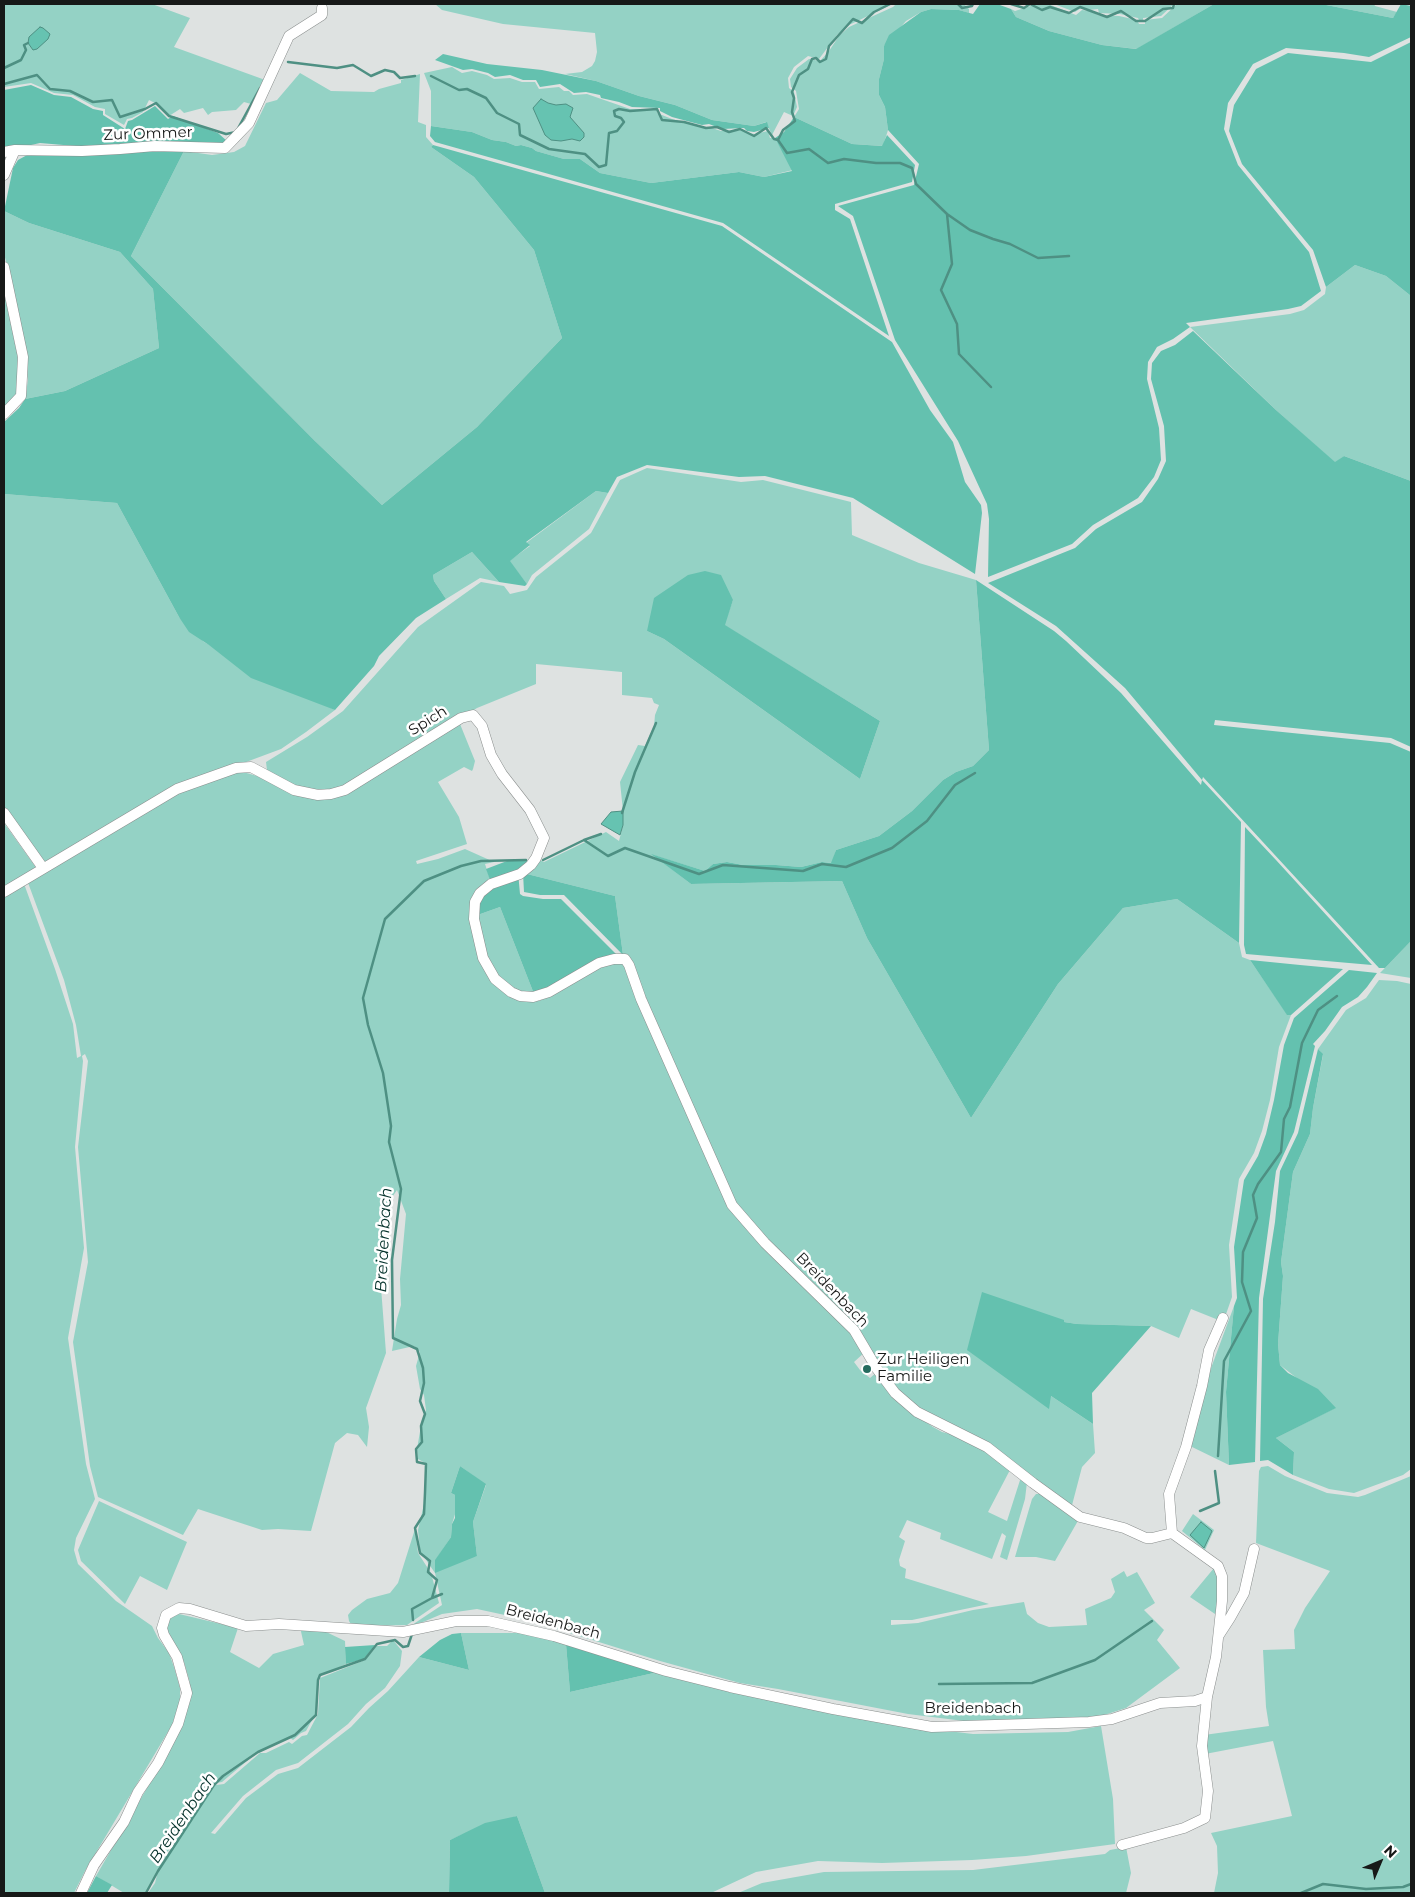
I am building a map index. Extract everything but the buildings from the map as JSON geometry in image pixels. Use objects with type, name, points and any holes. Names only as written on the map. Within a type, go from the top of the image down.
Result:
[{"type":"street","name":"Zur Ommer","points":[[4,152],[15,150],[82,151],[155,146],[225,148],[249,123],[289,36],[322,15],[322,8]]},
{"type":"street","points":[[4,175],[15,150]]},
{"type":"street","points":[[4,267],[23,357],[21,396],[4,414]]},
{"type":"street","name":"Spich","points":[[44,868],[177,789],[236,768],[251,767],[294,790],[318,795],[331,794],[345,790],[461,718],[473,715],[482,726],[491,755],[502,774],[530,810],[544,838],[536,858],[531,864],[520,874],[491,884],[480,893],[475,902],[474,919],[483,958],[489,969],[495,978],[511,992],[520,996],[533,997],[549,992],[599,963],[614,959]]},
{"type":"street","points":[[4,814],[44,868],[4,892]]},
{"type":"street","name":"Breidenbach","points":[[614,959],[625,960],[629,964],[641,998],[732,1205],[765,1243],[854,1330],[877,1370],[895,1393],[917,1412],[986,1447],[1080,1517],[1124,1528],[1146,1538],[1172,1533]]},
{"type":"street","points":[[1122,1845],[1184,1828],[1205,1818],[1208,1791],[1202,1746],[1207,1697],[1219,1635],[1222,1576],[1218,1566],[1172,1533],[1169,1494],[1186,1447],[1209,1350],[1223,1318]]},
{"type":"street","points":[[1219,1635],[1244,1593],[1254,1549]]},
{"type":"street","name":"Breidenbach","points":[[81,1893],[94,1865],[124,1822],[138,1792],[158,1763],[178,1724],[187,1693],[177,1657],[162,1628],[166,1615],[179,1608],[246,1626],[279,1624],[403,1632],[456,1621],[488,1621],[554,1636],[666,1671],[730,1687],[832,1709],[932,1727],[1089,1722],[1112,1719],[1160,1703],[1194,1701],[1207,1697]]},
{"type":"shaded area","points":[[4,4],[152,4],[190,18],[174,47],[268,81],[255,103],[244,102],[236,110],[212,112],[208,115],[203,108],[184,113],[180,109],[169,116],[157,104],[149,100],[143,112],[127,119],[124,125],[105,114],[105,109],[95,107],[73,95],[54,93],[31,83],[4,87]]},
{"type":"shaded area","points":[[435,4],[893,4],[849,25],[837,35],[819,59],[808,56],[794,67],[788,78],[789,88],[794,92],[797,107],[793,116],[784,112],[772,135],[766,122],[754,126],[712,120],[675,105],[639,96],[596,81],[565,74],[582,72],[592,66],[597,52],[595,33],[503,24],[442,10]]},
{"type":"shaded area","points":[[896,4],[964,4],[969,9],[969,13],[959,10],[931,9],[921,12],[906,21],[884,46],[884,59],[879,79],[879,95],[885,107],[888,130],[883,146],[852,144],[794,117],[799,109],[796,91],[791,87],[790,79],[797,68],[809,59],[820,61],[839,36],[849,27]]},
{"type":"shaded area","points":[[980,4],[997,4],[1011,9],[1016,17],[1049,31],[1102,45],[1136,49],[1214,4],[1321,4],[1393,18],[1401,4],[1411,6],[1411,37],[1369,57],[1286,48],[1253,64],[1228,103],[1224,129],[1238,165],[1309,252],[1321,291],[1301,306],[1186,323],[1190,327],[1157,347],[1148,362],[1147,379],[1159,428],[1161,460],[1154,477],[1138,498],[1093,525],[1072,544],[988,577],[989,519],[987,504],[958,441],[895,340],[853,216],[838,206],[914,185],[919,164],[888,130],[885,107],[879,95],[879,79],[884,59],[884,46],[889,35],[921,12],[931,9],[959,10],[973,14]]},
{"type":"shaded area","points":[[1037,4],[1048,4],[1076,15],[1082,10],[1096,12],[1097,15],[1119,16],[1137,20],[1139,24],[1145,24],[1145,20],[1162,18],[1177,4],[1214,4],[1137,49],[1102,45],[1049,31],[1016,17],[1011,9],[1015,11]]},
{"type":"shaded area","points":[[1054,4],[1174,4],[1161,16],[1143,18],[1143,22],[1140,22],[1138,18],[1120,14],[1099,13],[1098,9],[1089,10],[1081,8],[1075,12]]},
{"type":"shaded area","points":[[1321,4],[1374,4],[1375,6],[1397,12],[1393,18]]},
{"type":"shaded area","points":[[40,27],[50,34],[48,39],[37,49],[33,50],[28,43],[29,37]]},
{"type":"shaded area","points":[[1411,42],[1411,296],[1386,276],[1355,265],[1326,287],[1313,250],[1242,164],[1229,131],[1234,105],[1256,69],[1288,53],[1371,62]]},
{"type":"shaded area","points":[[443,54],[487,64],[542,70],[596,81],[639,96],[675,105],[712,120],[754,126],[767,122],[769,128],[754,132],[747,131],[744,128],[722,129],[709,124],[702,125],[672,117],[660,111],[660,108],[632,107],[601,98],[600,95],[586,92],[574,93],[560,84],[540,87],[536,80],[523,80],[510,75],[495,77],[472,69],[463,70],[435,60]]},
{"type":"shaded area","points":[[452,67],[462,73],[472,71],[494,79],[510,78],[522,82],[535,82],[539,89],[559,87],[573,95],[587,94],[630,109],[657,110],[657,113],[672,119],[701,127],[709,127],[721,131],[743,130],[746,133],[755,134],[768,131],[770,138],[775,138],[793,170],[764,177],[739,172],[651,183],[600,173],[580,159],[564,159],[521,145],[516,146],[492,140],[472,132],[431,126],[431,91],[424,73]]},
{"type":"shaded area","points":[[300,73],[331,91],[374,92],[420,74],[418,122],[426,125],[426,137],[433,145],[431,147],[474,177],[534,250],[562,338],[477,427],[382,505],[315,441],[131,256],[184,151],[212,155],[234,152],[245,146],[266,103],[277,100]]},
{"type":"shaded area","points":[[31,85],[54,95],[71,97],[93,109],[103,111],[103,115],[125,129],[128,121],[155,106],[168,119],[173,116],[218,133],[227,141],[234,143],[87,147],[40,143],[4,151],[4,90]]},
{"type":"shaded area","points":[[541,99],[556,105],[566,104],[573,108],[570,117],[584,133],[584,137],[580,141],[572,139],[561,141],[551,140],[545,135],[533,108]]},
{"type":"shaded area","points":[[794,117],[852,144],[882,146],[887,135],[915,165],[912,182],[835,204],[835,210],[850,219],[889,336],[723,223],[435,142],[430,136],[431,126],[472,132],[492,140],[516,146],[521,145],[564,159],[580,159],[600,173],[651,183],[739,172],[764,177],[792,171],[775,138],[784,132]]},
{"type":"shaded area","points":[[433,145],[722,226],[892,342],[930,410],[953,442],[965,482],[981,505],[982,513],[975,574],[853,498],[765,476],[739,477],[647,465],[617,477],[608,493],[596,491],[526,542],[530,545],[510,561],[527,584],[525,586],[499,582],[472,552],[433,575],[434,581],[446,599],[416,618],[379,656],[374,666],[335,710],[251,678],[189,632],[117,503],[4,494],[4,422],[19,408],[25,399],[65,391],[159,348],[153,289],[120,252],[29,223],[4,211],[13,168],[18,160],[29,154],[184,151],[131,256],[315,441],[382,505],[477,427],[562,338],[534,250],[474,177],[431,147]]},
{"type":"shaded area","points":[[4,211],[29,223],[120,252],[153,289],[159,348],[65,391],[25,399],[28,380],[23,336],[4,253]]},
{"type":"shaded area","points":[[1355,265],[1386,276],[1411,296],[1411,481],[1344,456],[1335,463],[1276,410],[1190,327],[1290,314],[1304,310],[1325,294],[1326,287]]},
{"type":"shaded area","points":[[4,291],[20,375],[15,399],[4,409]]},
{"type":"shaded area","points":[[1193,331],[1276,410],[1335,462],[1344,456],[1411,481],[1411,747],[1391,738],[1215,720],[1214,725],[1390,743],[1411,752],[1411,941],[1385,968],[1379,968],[1203,777],[1202,780],[1125,688],[1056,626],[988,583],[1075,548],[1096,529],[1142,502],[1158,479],[1166,461],[1164,426],[1151,379],[1152,363],[1161,351],[1175,345]]},
{"type":"shaded area","points":[[647,468],[741,482],[763,480],[851,502],[852,535],[919,563],[976,580],[989,750],[973,766],[956,772],[943,780],[912,811],[879,836],[836,850],[832,863],[822,862],[801,867],[743,865],[727,862],[713,864],[705,871],[653,855],[691,884],[842,881],[867,938],[971,1118],[1058,984],[1123,908],[1177,899],[1239,943],[1242,957],[1250,960],[1287,1014],[1291,1015],[1279,1047],[1270,1100],[1262,1131],[1254,1153],[1239,1179],[1229,1245],[1232,1297],[1212,1354],[1221,1321],[1191,1309],[1179,1338],[1151,1326],[1064,1322],[1051,1396],[1093,1424],[1095,1453],[1082,1467],[1071,1509],[988,1442],[929,1416],[898,1390],[883,1371],[864,1337],[768,1242],[737,1205],[623,955],[615,896],[523,873],[540,860],[544,862],[606,832],[619,841],[623,825],[620,782],[638,745],[645,746],[654,726],[655,715],[659,705],[654,703],[652,698],[622,695],[622,672],[536,664],[536,684],[477,708],[390,762],[335,790],[313,789],[294,785],[267,770],[266,762],[307,737],[343,711],[418,627],[481,582],[504,586],[510,594],[527,590],[536,577],[591,533],[620,480]],"holes":[[[733,600],[724,625],[880,721],[860,779],[664,639],[647,631]]]},
{"type":"shaded area","points":[[596,491],[608,493],[589,529],[532,575],[527,584],[509,561],[530,546],[526,543]]},
{"type":"shaded area","points":[[4,494],[117,503],[179,617],[204,642],[335,710],[281,749],[187,784],[43,865],[4,811]]},
{"type":"shaded area","points":[[472,552],[499,582],[480,578],[446,599],[434,581],[433,575]]},
{"type":"shaded area","points":[[705,571],[721,575],[733,600],[725,625],[880,721],[860,779],[664,639],[647,631],[654,598],[688,575]]},
{"type":"shaded area","points":[[976,580],[1054,631],[1066,641],[1121,693],[1201,785],[1202,780],[1241,822],[1239,943],[1177,899],[1123,908],[1058,984],[971,1118],[867,938],[842,881],[691,884],[651,854],[705,871],[713,864],[727,862],[743,865],[801,867],[822,862],[831,863],[836,850],[879,836],[912,811],[943,780],[956,772],[973,766],[989,750]]},
{"type":"shaded area","points":[[460,724],[475,761],[473,769],[472,771],[464,767],[438,782],[459,817],[467,844],[416,861],[417,864],[465,849],[494,862],[485,864],[493,888],[472,917],[500,907],[534,994],[539,1001],[614,960],[625,964],[727,1201],[837,1315],[865,1352],[854,1362],[860,1370],[870,1378],[877,1372],[912,1412],[933,1427],[942,1432],[970,1439],[1011,1468],[988,1512],[1007,1521],[1021,1477],[1027,1482],[1025,1499],[1007,1560],[1000,1557],[1006,1536],[1002,1533],[992,1559],[940,1539],[941,1533],[907,1520],[899,1537],[905,1541],[899,1560],[900,1566],[906,1569],[905,1578],[989,1604],[912,1620],[891,1620],[891,1625],[918,1623],[973,1610],[1024,1602],[1027,1614],[1038,1623],[1049,1627],[1087,1625],[1085,1609],[1111,1598],[1115,1592],[1111,1579],[1124,1571],[1127,1577],[1137,1572],[1155,1603],[1144,1610],[1164,1630],[1157,1640],[1180,1668],[1126,1708],[1101,1716],[1062,1721],[972,1722],[908,1714],[740,1683],[660,1661],[528,1620],[477,1609],[442,1614],[412,1625],[442,1605],[435,1573],[420,1551],[418,1530],[426,1485],[425,1463],[418,1459],[417,1449],[422,1420],[426,1410],[416,1366],[420,1352],[414,1346],[392,1351],[401,1305],[400,1279],[406,1214],[397,1190],[388,1203],[379,1261],[386,1353],[366,1408],[369,1427],[367,1447],[358,1435],[347,1433],[335,1443],[311,1531],[262,1530],[198,1509],[183,1535],[98,1497],[90,1466],[73,1342],[88,1262],[78,1147],[88,1061],[85,1054],[82,1056],[75,1147],[84,1248],[68,1338],[86,1464],[95,1499],[76,1538],[74,1550],[78,1564],[116,1601],[152,1626],[169,1653],[180,1688],[180,1702],[172,1725],[85,1871],[74,1893],[4,1893],[4,892],[23,881],[73,1024],[77,1058],[81,1056],[76,1025],[64,980],[27,880],[165,799],[222,775],[243,772],[334,798]],"holes":[[[460,1466],[486,1485],[473,1522],[477,1556],[435,1561],[451,1537],[456,1511],[455,1495],[451,1493]]]},
{"type":"shaded area","points":[[623,811],[623,825],[620,835],[601,824],[611,812]]},
{"type":"shaded area","points":[[4,823],[37,869],[4,887]]},
{"type":"shaded area","points":[[1245,827],[1372,965],[1246,954],[1244,945]]},
{"type":"shaded area","points":[[523,860],[530,862],[518,872],[520,894],[543,899],[561,899],[620,958],[534,994],[500,907],[472,917],[476,902],[493,888],[486,869],[507,861]]},
{"type":"shaded area","points":[[523,873],[615,896],[623,955],[564,895],[540,895],[524,892]]},
{"type":"shaded area","points":[[1411,941],[1411,978],[1380,973]]},
{"type":"shaded area","points":[[1250,960],[1343,969],[1291,1015],[1287,1015]]},
{"type":"shaded area","points":[[1349,970],[1377,973],[1358,997],[1342,1007],[1313,1044],[1315,1046],[1294,1132],[1276,1171],[1259,1298],[1255,1462],[1229,1465],[1226,1392],[1234,1306],[1237,1298],[1234,1247],[1244,1180],[1258,1156],[1266,1134],[1284,1045],[1294,1018]]},
{"type":"shaded area","points":[[1379,980],[1411,984],[1411,1469],[1403,1475],[1354,1493],[1329,1489],[1293,1475],[1294,1452],[1276,1438],[1335,1408],[1280,1365],[1278,1344],[1283,1276],[1281,1262],[1293,1172],[1310,1134],[1323,1055],[1318,1049],[1346,1010],[1366,998]]},
{"type":"shaded area","points":[[1318,1049],[1323,1054],[1310,1134],[1293,1172],[1281,1262],[1283,1276],[1278,1344],[1280,1365],[1288,1373],[1318,1389],[1336,1408],[1276,1438],[1294,1452],[1293,1475],[1268,1460],[1260,1461],[1263,1299],[1275,1222],[1280,1171],[1298,1133]]},
{"type":"shaded area","points":[[982,1292],[1064,1320],[1064,1322],[1151,1326],[1092,1393],[1093,1424],[1051,1396],[1049,1409],[967,1350]]},
{"type":"shaded area","points":[[1234,1306],[1226,1392],[1229,1465],[1188,1445],[1207,1379]]},
{"type":"shaded area","points":[[460,1466],[486,1484],[473,1522],[477,1556],[435,1573],[435,1560],[451,1537],[452,1524],[455,1518],[455,1495],[451,1493]]},
{"type":"shaded area","points":[[1268,1466],[1285,1476],[1327,1493],[1358,1497],[1411,1476],[1411,1893],[1214,1893],[1218,1873],[1217,1846],[1211,1833],[1292,1816],[1273,1741],[1205,1754],[1204,1735],[1269,1726],[1263,1650],[1295,1649],[1294,1630],[1305,1608],[1330,1571],[1256,1543],[1259,1471],[1261,1467]]},
{"type":"shaded area","points":[[1036,1494],[1041,1494],[1079,1519],[1055,1561],[1036,1557],[1015,1557],[1032,1499]]},
{"type":"shaded area","points":[[99,1501],[187,1542],[167,1590],[140,1576],[125,1604],[81,1561],[78,1550]]},
{"type":"shaded area","points":[[1193,1514],[1214,1530],[1205,1550],[1182,1531]]},
{"type":"shaded area","points":[[1201,1522],[1212,1531],[1204,1548],[1190,1535]]},
{"type":"shaded area","points":[[415,1529],[418,1553],[431,1573],[439,1603],[407,1625],[352,1626],[348,1615],[352,1610],[367,1599],[390,1593],[398,1583]]},
{"type":"shaded area","points":[[1214,1568],[1218,1572],[1218,1616],[1190,1597]]},
{"type":"shaded area","points":[[179,1614],[238,1628],[230,1652],[259,1668],[273,1654],[304,1645],[300,1627],[322,1630],[345,1641],[346,1664],[318,1677],[316,1713],[306,1731],[293,1740],[290,1738],[274,1744],[265,1750],[260,1750],[222,1782],[198,1786],[199,1791],[193,1816],[175,1831],[172,1844],[146,1893],[124,1893],[96,1876],[165,1757],[189,1701],[190,1683],[184,1662],[177,1647],[166,1632],[167,1624],[171,1617]]},
{"type":"shaded area","points":[[461,1633],[523,1633],[566,1644],[570,1692],[658,1672],[906,1726],[973,1734],[1068,1732],[1101,1726],[1113,1799],[1115,1844],[1026,1856],[972,1860],[882,1863],[818,1861],[756,1872],[711,1893],[545,1893],[517,1816],[450,1840],[449,1893],[148,1893],[155,1883],[158,1871],[175,1844],[178,1833],[194,1818],[201,1787],[224,1784],[260,1753],[266,1753],[289,1742],[292,1744],[302,1736],[307,1735],[318,1714],[320,1678],[365,1660],[377,1646],[387,1646],[393,1640],[402,1651],[400,1666],[385,1688],[366,1704],[348,1724],[298,1763],[276,1770],[243,1796],[211,1833],[215,1834],[246,1798],[278,1774],[298,1768],[351,1727],[419,1657],[469,1670]]},
{"type":"shaded area","points":[[461,1633],[469,1670],[419,1657],[440,1640],[452,1634]]},
{"type":"shaded area","points":[[566,1644],[658,1672],[570,1692]]},
{"type":"shaded area","points":[[375,1645],[364,1659],[346,1664],[345,1647]]},
{"type":"shaded area","points":[[517,1816],[545,1893],[449,1893],[450,1840],[485,1823]]},
{"type":"shaded area","points":[[1126,1847],[1131,1873],[1126,1893],[738,1893],[762,1883],[824,1872],[973,1870],[1105,1854],[1110,1850]]},
{"type":"shaded area","points":[[96,1876],[112,1885],[107,1893],[87,1893]]},
{"type":"waterway","points":[[431,76],[459,90],[467,89],[486,98],[497,113],[519,124],[520,135],[549,149],[585,154],[599,167],[606,165],[609,133],[617,131],[624,122],[621,118],[615,116],[614,111],[619,109],[630,111],[657,109],[662,120],[684,122],[706,128],[717,127],[729,132],[740,129],[754,136],[766,128],[774,139],[778,140],[783,130],[795,121],[792,112],[794,98],[792,92],[799,75],[808,69],[812,59],[816,58],[820,62],[826,59],[829,46],[853,19],[862,23],[874,12],[890,4]]},
{"type":"waterway","points":[[958,4],[962,8],[972,6],[973,4]]},
{"type":"waterway","points":[[1011,4],[1024,8],[1030,4],[1042,10],[1050,7],[1069,13],[1080,7],[1107,17],[1121,11],[1136,21],[1145,21],[1163,9],[1173,8],[1174,4]]},
{"type":"waterway","points":[[4,68],[21,60],[26,50],[24,45],[28,43]]},
{"type":"waterway","points":[[288,62],[337,68],[353,65],[371,76],[385,70],[394,72],[400,78],[415,76]]},
{"type":"waterway","points":[[4,84],[37,75],[50,89],[70,91],[93,102],[112,100],[120,117],[145,109],[156,103],[169,116],[226,134],[236,132],[260,88]]},
{"type":"waterway","points":[[778,140],[787,153],[809,149],[828,163],[844,159],[876,163],[900,163],[912,168],[916,184],[947,214],[952,264],[941,290],[957,324],[959,354],[991,387]]},
{"type":"waterway","points":[[947,214],[970,230],[1010,244],[1038,258],[1069,256]]},
{"type":"waterway","points":[[622,813],[635,772],[656,723]]},
{"type":"waterway","name":"Breidenbach","points":[[543,860],[584,840],[608,856],[625,848],[699,874],[723,865],[803,871],[822,864],[846,867],[892,848],[927,821],[955,785],[975,773]]},
{"type":"waterway","points":[[584,840],[601,834]]},
{"type":"waterway","name":"Breidenbach","points":[[413,1620],[412,1609],[432,1598],[437,1580],[428,1572],[430,1561],[420,1553],[415,1528],[424,1514],[426,1464],[417,1462],[416,1449],[422,1442],[421,1426],[425,1414],[420,1401],[424,1383],[423,1368],[417,1349],[393,1338],[392,1260],[401,1189],[389,1142],[391,1126],[383,1073],[368,1025],[363,998],[385,919],[424,881],[461,866],[481,861],[526,860]]},
{"type":"waterway","points":[[1218,1456],[1224,1361],[1251,1311],[1242,1282],[1243,1252],[1257,1218],[1253,1195],[1258,1184],[1281,1152],[1284,1119],[1290,1107],[1302,1043],[1318,1010],[1337,996]]},
{"type":"waterway","points":[[1200,1511],[1219,1503],[1215,1471]]},
{"type":"waterway","points":[[432,1598],[442,1594]]},
{"type":"waterway","points":[[939,1684],[1032,1683],[1095,1660],[1152,1621]]},
{"type":"waterway","name":"Breidenbach","points":[[146,1893],[158,1871],[214,1785],[223,1776],[258,1752],[295,1735],[316,1715],[320,1675],[365,1659],[377,1644],[395,1640],[403,1647],[408,1646],[412,1634]]},
{"type":"waterway","points":[[1301,1893],[1323,1884],[1366,1889],[1403,1887],[1411,1884]]},
{"type":"place","name":"Zur Heiligen Familie","points":[[867,1369]]}]
